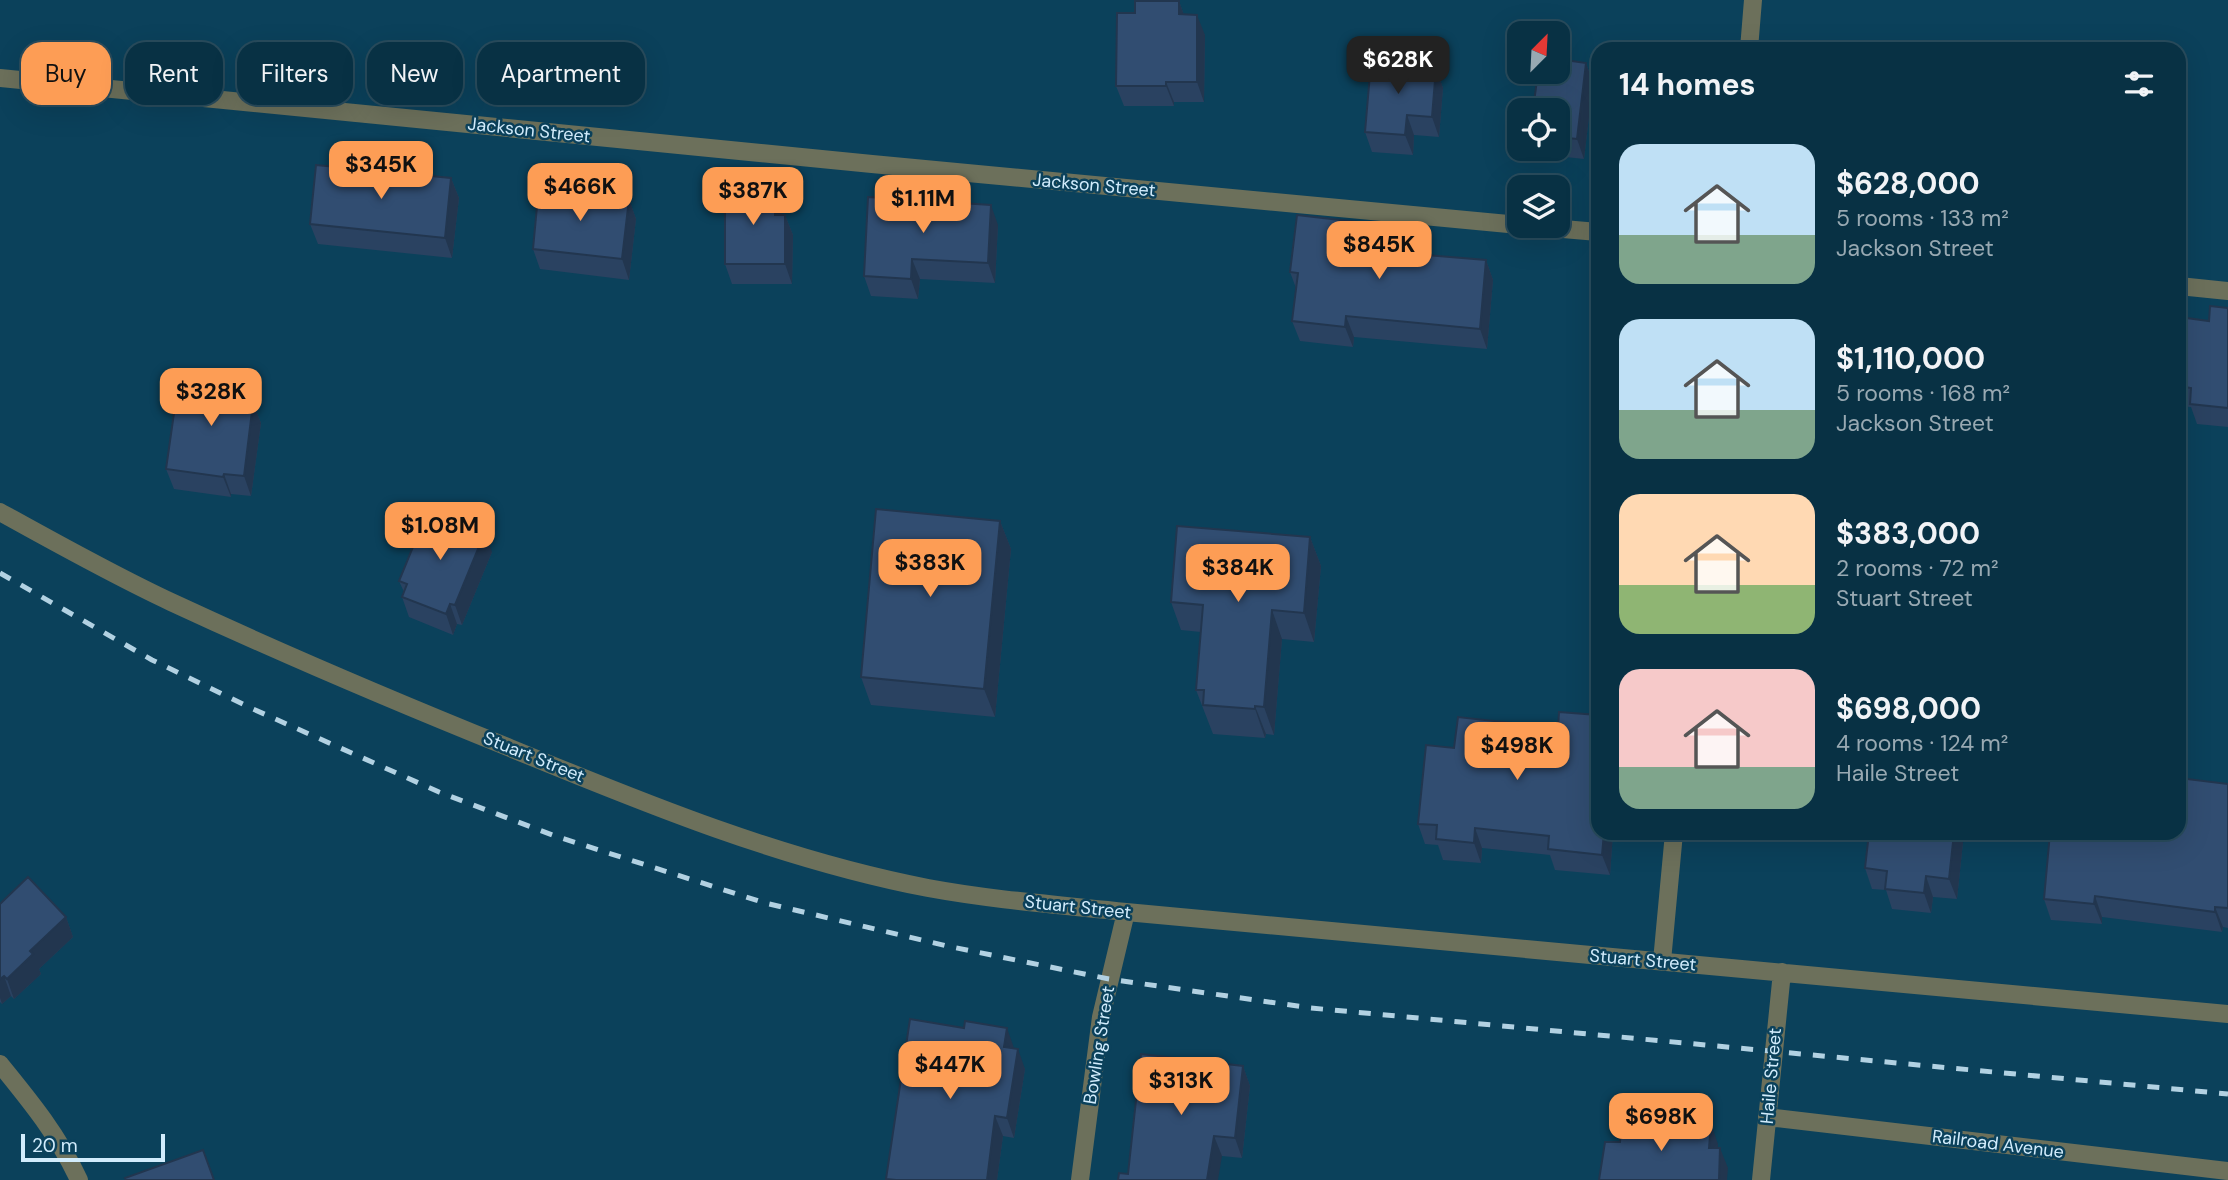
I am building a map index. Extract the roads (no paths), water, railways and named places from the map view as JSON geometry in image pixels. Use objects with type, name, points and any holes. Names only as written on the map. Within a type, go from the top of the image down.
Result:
[{"type":"street","points":[[1750,42],[1754,0]]},
{"type":"street","name":"Jackson Street","points":[[0,78],[1507,224]]},
{"type":"street","points":[[1570,230],[1591,231]]},
{"type":"street","points":[[2186,287],[2228,291]]},
{"type":"street","name":"Stuart Street","points":[[0,512],[169,601],[332,674],[534,758],[681,816],[772,848],[928,888],[1126,912],[2228,1014]]},
{"type":"street","points":[[1662,961],[1673,840]]},
{"type":"street","name":"Bowling Street","points":[[1080,1180],[1101,1017],[1126,912]]},
{"type":"street","name":"Haile Street","points":[[1761,1180],[1782,972]]},
{"type":"street","points":[[0,1064],[48,1123],[79,1180]]},
{"type":"street","name":"Railroad Avenue","points":[[1767,1117],[2228,1171]]},
{"type":"railway","points":[[0,573],[152,660],[253,709],[439,792],[555,836],[765,903],[947,946],[1109,979],[1311,1008],[2228,1094]]}]
